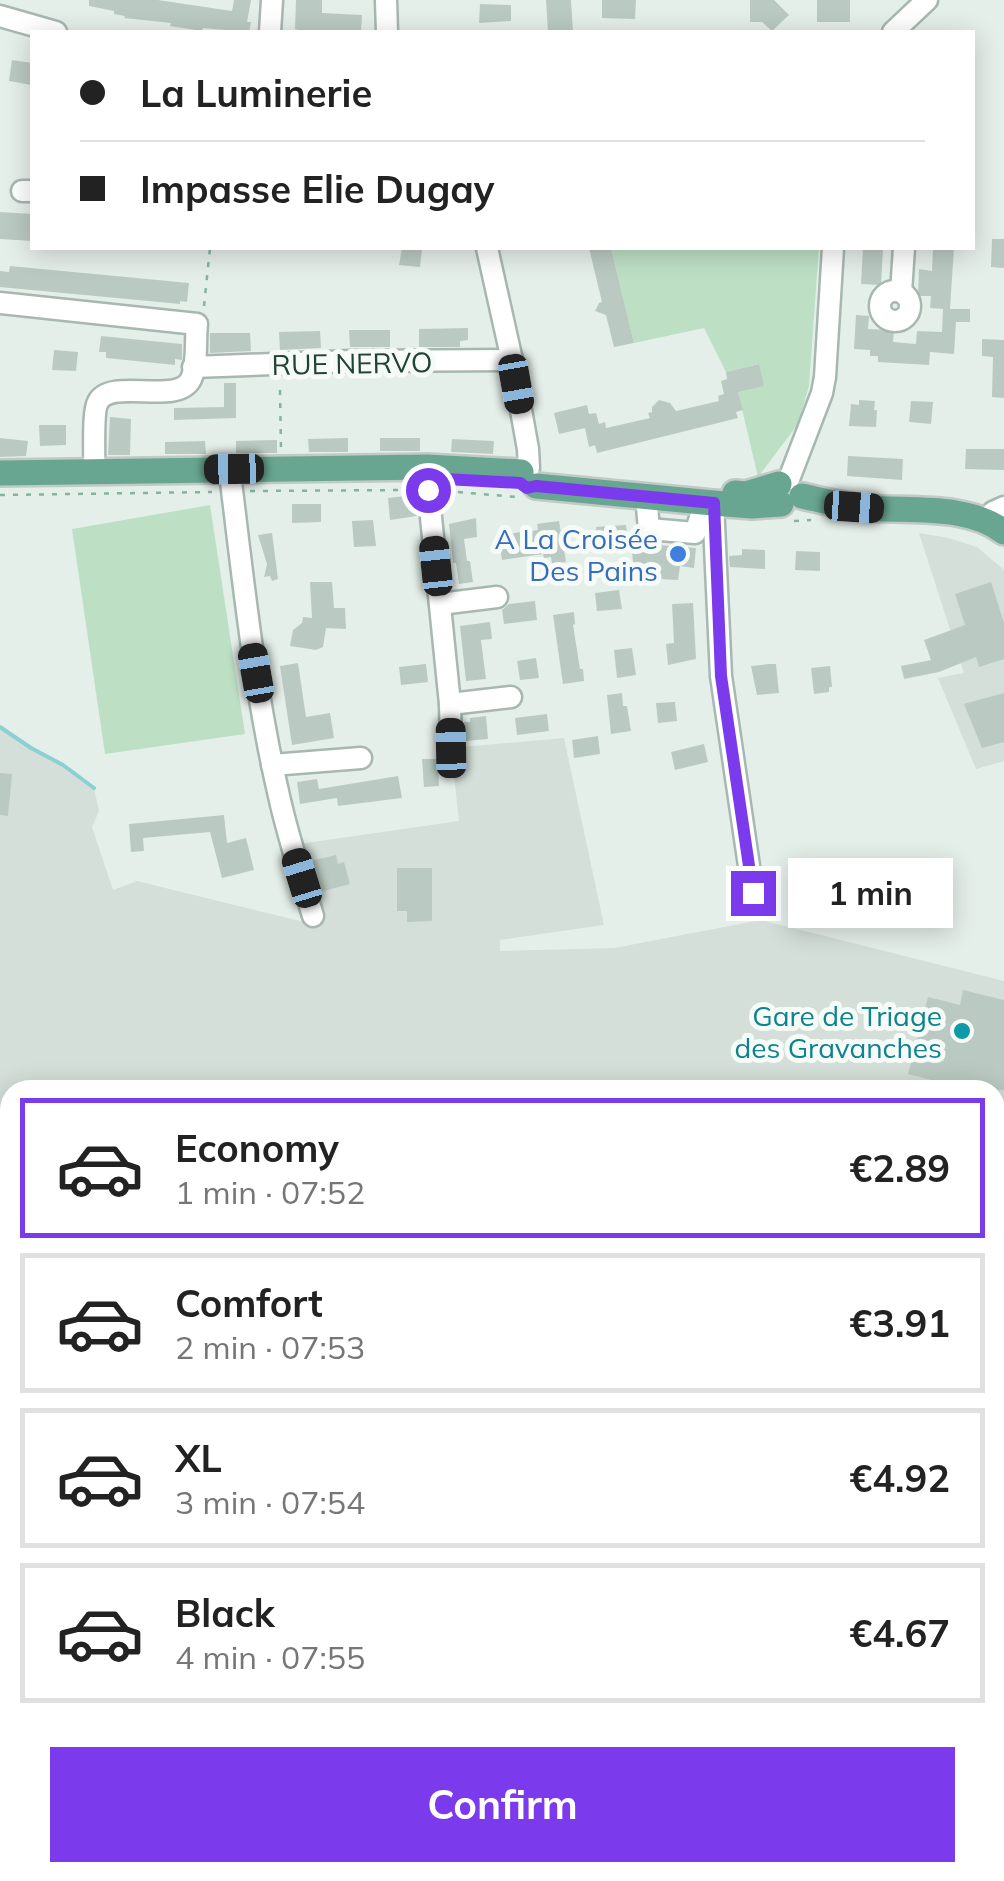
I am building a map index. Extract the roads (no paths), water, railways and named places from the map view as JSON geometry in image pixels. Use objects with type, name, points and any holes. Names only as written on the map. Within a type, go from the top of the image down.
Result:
[{"type":"main road","points":[[0,484],[231,487],[426,467],[752,506],[788,491]]},
{"type":"main road","points":[[0,473],[94,471],[427,484],[530,480],[746,494],[788,491],[854,507],[960,513],[998,520]]},
{"type":"street","points":[[270,30],[272,0]]},
{"type":"street","points":[[386,0],[387,30]]},
{"type":"street","points":[[896,29],[910,0]]},
{"type":"street","points":[[896,29],[928,0]]},
{"type":"street","points":[[3,11],[51,30]]},
{"type":"street","points":[[487,250],[512,360],[530,480]]},
{"type":"street","points":[[788,491],[825,377],[833,250]]},
{"type":"street","points":[[901,292],[904,250]]},
{"type":"street","points":[[0,304],[197,324],[191,380],[184,387],[115,392],[104,395],[96,404],[94,471]]},
{"type":"street","name":"RUE NERVO","points":[[193,367],[512,360]]},
{"type":"street","points":[[427,484],[451,748]]},
{"type":"street","points":[[231,487],[272,765],[313,916]]},
{"type":"street","points":[[708,502],[721,676],[753,893]]},
{"type":"street","points":[[440,604],[497,597]]},
{"type":"street","points":[[450,704],[511,697]]},
{"type":"street","points":[[272,765],[361,758]]},
{"type":"waterway","points":[[0,727],[94,788]]},
{"type":"place","name":"A La Croisée Des Pains","points":[[678,554]]},
{"type":"place","name":"Gare de Triage des Gravanches","points":[[962,1031]]}]
